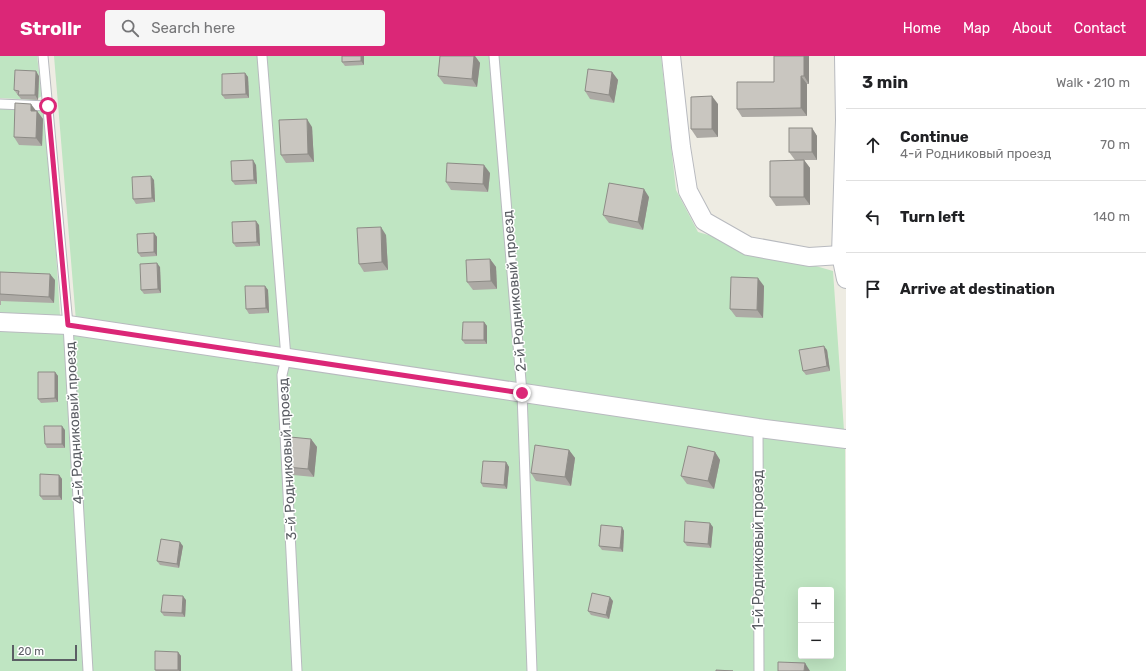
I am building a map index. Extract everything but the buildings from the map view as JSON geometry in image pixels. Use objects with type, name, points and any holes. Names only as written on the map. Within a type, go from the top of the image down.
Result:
[{"type":"street","points":[[671,56],[681,147],[688,191],[704,221],[748,246],[809,257],[841,255]]},
{"type":"street","points":[[844,56],[846,120],[841,255],[846,279]]},
{"type":"street","points":[[0,322],[68,325],[758,428],[846,439]]},
{"type":"lane","name":"4-й Родниковый проезд","points":[[42,56],[68,325],[88,671]]},
{"type":"lane","name":"3-й Родниковый проезд","points":[[262,56],[286,358],[282,375],[297,671]]},
{"type":"lane","name":"2-й Родниковый проезд","points":[[494,56],[522,393],[532,671]]},
{"type":"lane","points":[[0,104],[48,106]]},
{"type":"lane","name":"1-й Родниковый проезд","points":[[758,428],[759,671]]},
{"type":"green space","points":[[0,56],[37,56],[42,96],[35,100],[0,98]]},
{"type":"green space","points":[[54,56],[661,56],[676,190],[698,232],[833,271],[845,445],[846,671],[0,671],[0,329],[77,333]]},
{"type":"green space","points":[[0,108],[45,110],[47,114],[60,315],[55,320],[0,316]]},
{"type":"route","points":[[48,106],[68,325],[522,393]]}]
